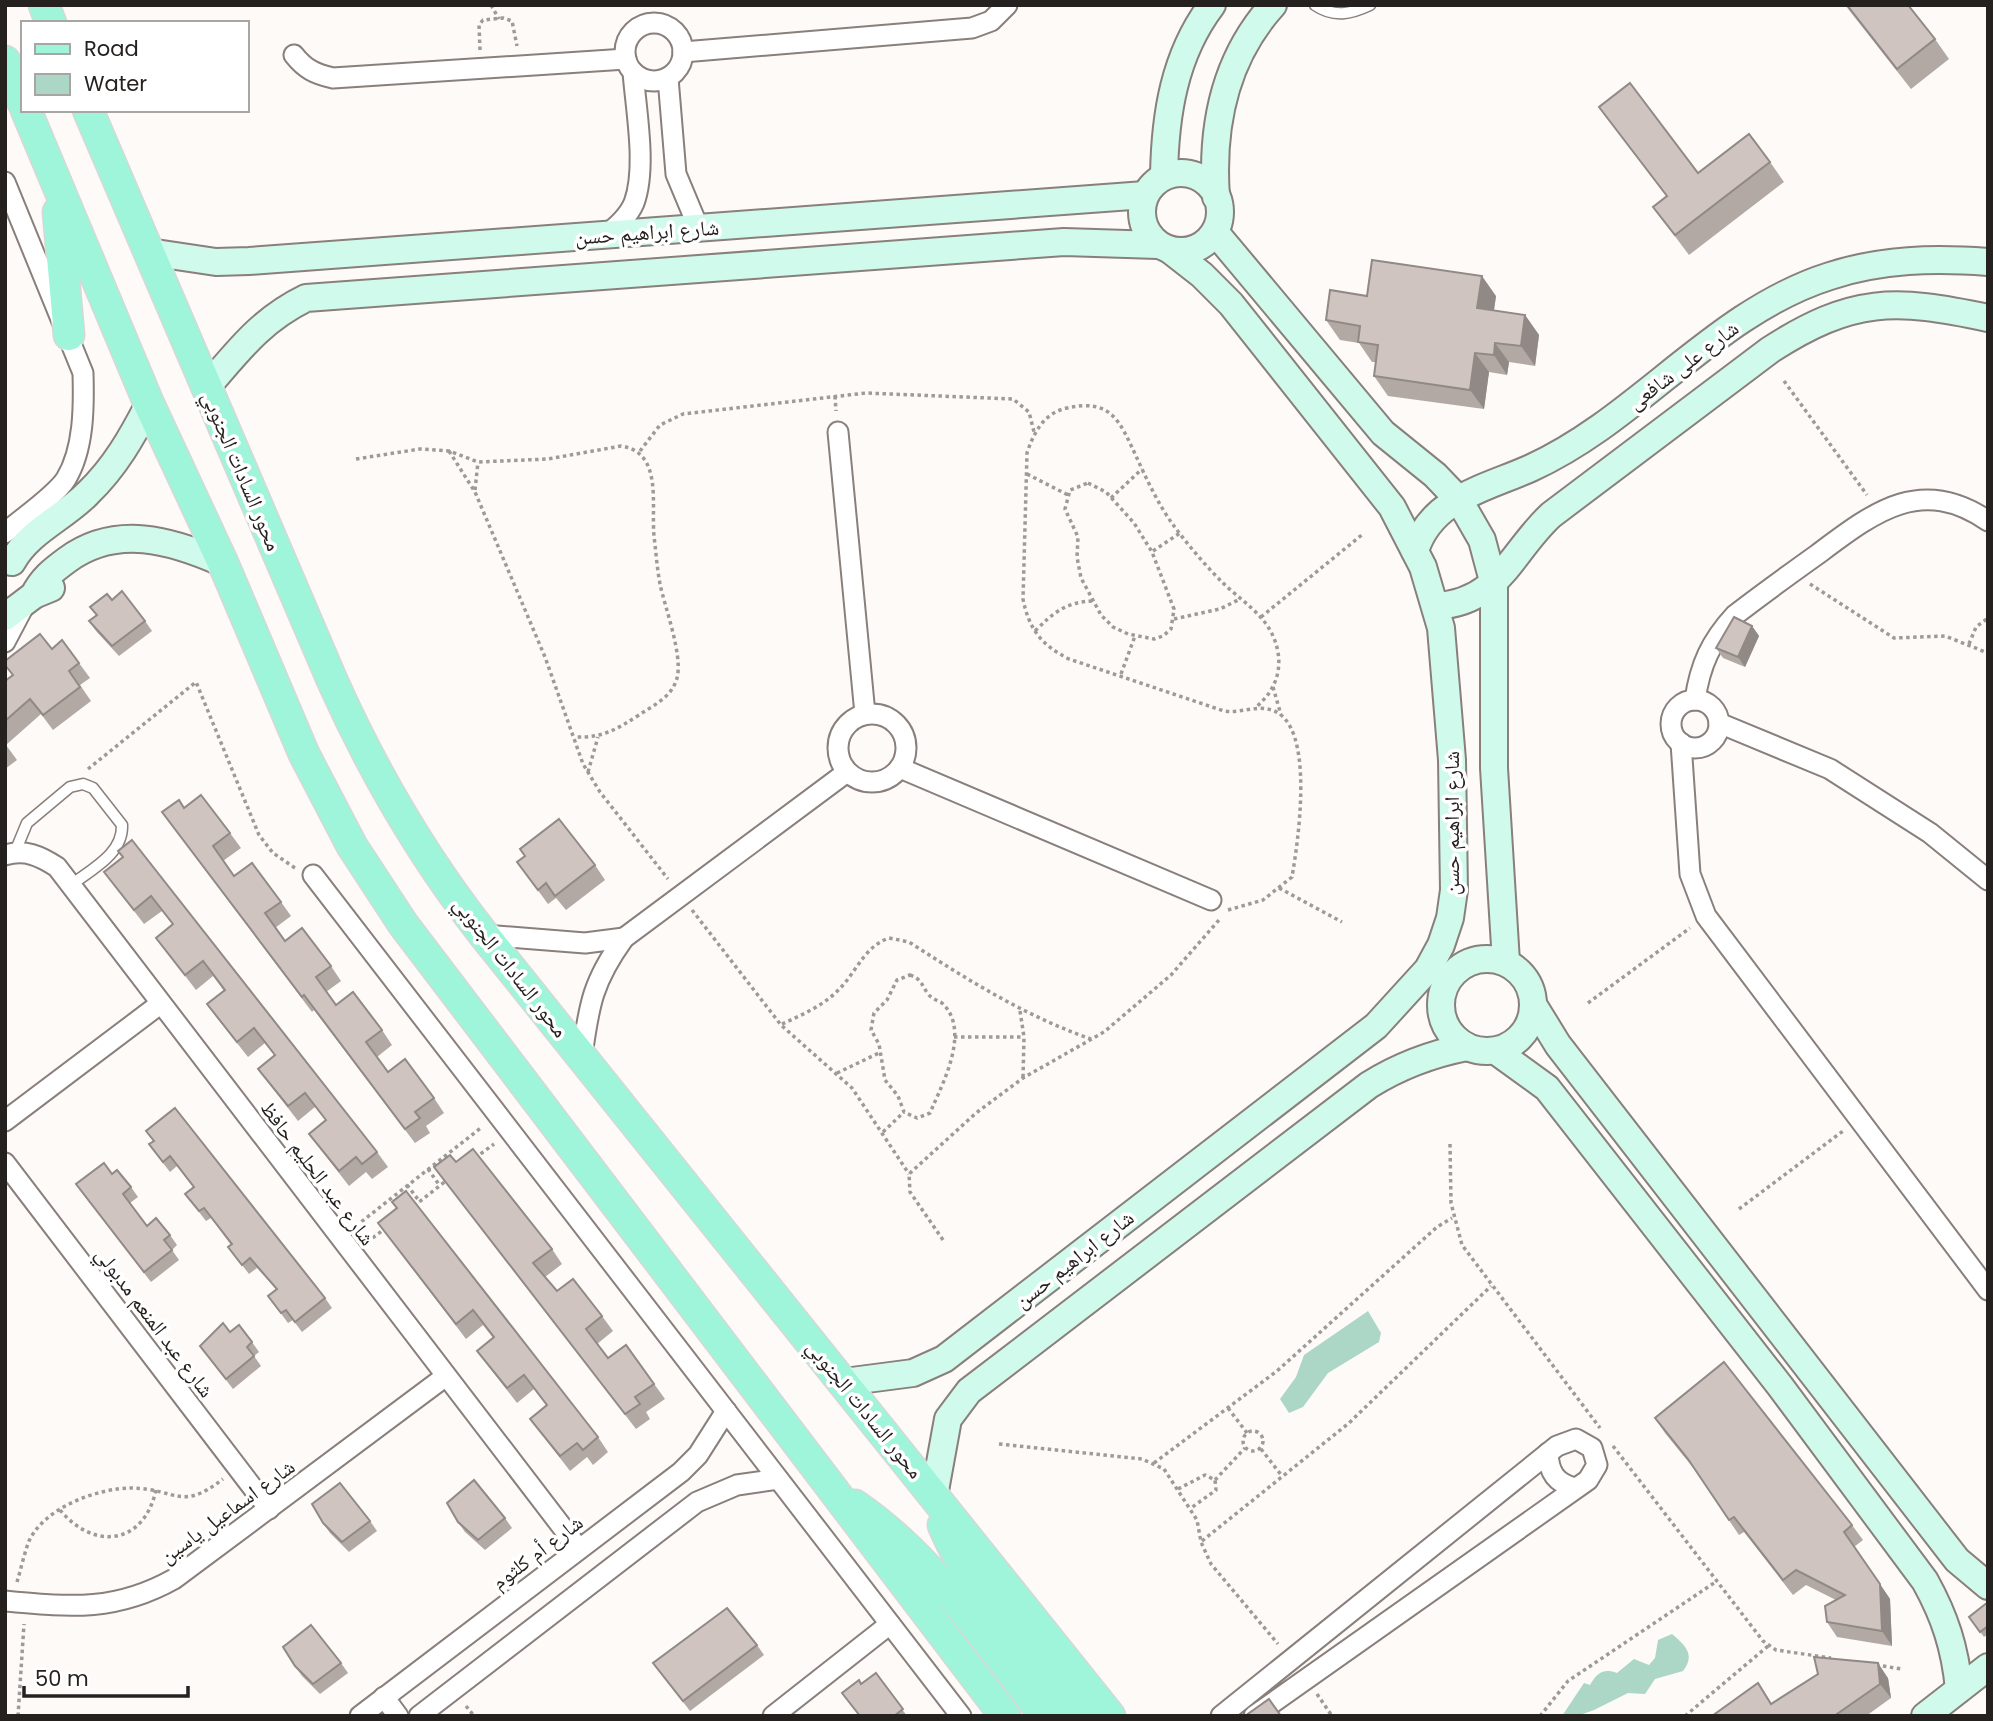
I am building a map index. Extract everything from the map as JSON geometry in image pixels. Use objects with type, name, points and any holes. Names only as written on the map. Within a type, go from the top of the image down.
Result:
[{"type":"main road","points":[[5,61],[21,98]]},
{"type":"main road","points":[[27,112],[149,404],[223,563],[304,754],[376,886],[1005,1716]]},
{"type":"main road","name":"محور السادات الجنوبي","points":[[89,112],[354,730],[407,826],[484,935],[1110,1716]]},
{"type":"main road","points":[[55,180],[69,335]]},
{"type":"main road","points":[[831,1489],[870,1515],[916,1554],[1045,1716]]},
{"type":"main road","points":[[934,1496],[952,1547],[965,1570],[1077,1716]]},
{"type":"street","points":[[684,52],[972,28],[992,21],[1007,5]]},
{"type":"street","points":[[1164,176],[1164,134],[1171,93],[1185,53],[1212,5]]},
{"type":"street","points":[[1216,197],[1214,158],[1217,120],[1227,83],[1242,48],[1273,5]]},
{"type":"street","points":[[294,55],[304,67],[317,75],[333,78],[518,66],[630,66],[644,79],[656,81],[668,78],[676,72],[684,52],[673,30],[647,14],[633,32],[625,49],[630,66],[640,177],[633,205],[621,222],[605,236]]},
{"type":"street","points":[[668,78],[676,174],[699,229],[704,267]]},
{"type":"street","points":[[1180,173],[1195,176],[1208,184],[1216,197],[1220,208],[1215,232],[1196,249],[1164,247],[1143,223],[1145,195],[1164,176],[1180,173]]},
{"type":"street","points":[[5,182],[83,373],[82,418],[75,458],[65,481],[5,533]]},
{"type":"street","name":"شارع ابراهيم حسن","points":[[149,252],[216,262],[249,261],[1145,195]]},
{"type":"street","name":"شارع ابراهيم حسن","points":[[1215,232],[1383,433],[1435,475],[1458,500],[1482,540],[1494,585],[1494,768],[1506,962]]},
{"type":"street","name":"شارع ابراهيم حسن","points":[[207,387],[254,332],[278,312],[306,298],[1064,242],[1164,247],[1202,275],[1231,304],[1392,507],[1415,551],[1436,606],[1452,760],[1454,890],[1437,976],[944,1359],[913,1373],[844,1382]]},
{"type":"street","name":"شارع على شافعى","points":[[1415,551],[1433,517],[1458,500],[1529,469],[1598,430],[1730,328],[1777,298],[1829,276],[1883,262],[1938,258],[1988,262]]},
{"type":"street","name":"شارع على شافعى","points":[[1436,606],[1474,598],[1494,585],[1523,544],[1551,515],[1770,350],[1805,328],[1843,313],[1884,305],[1925,305],[1988,318]]},
{"type":"street","points":[[30,598],[7,567],[29,557],[97,505],[120,475],[122,455],[149,404]]},
{"type":"street","points":[[838,432],[865,714]]},
{"type":"street","points":[[1695,700],[1706,654],[1718,633],[1735,615],[1878,511],[1908,500],[1939,499],[1969,508],[1988,521]]},
{"type":"street","points":[[5,617],[84,564],[99,558],[168,546],[223,563]]},
{"type":"street","points":[[5,642],[30,598]]},
{"type":"street","points":[[1695,700],[1709,705],[1719,723],[1718,732],[1706,745],[1689,747],[1675,736],[1672,716],[1678,708],[1695,700]]},
{"type":"street","points":[[877,713],[897,724],[906,745],[901,768],[884,780],[875,782],[855,778],[840,761],[839,737],[853,718],[877,713]]},
{"type":"street","points":[[1719,723],[1830,769],[1930,833],[1988,880]]},
{"type":"street","points":[[1681,743],[1690,874],[1706,916],[1988,1290]]},
{"type":"street","points":[[901,768],[1219,905]]},
{"type":"street","points":[[582,1056],[589,1000],[603,967],[624,937],[847,772]]},
{"type":"street","name":"شارع عبد الحليم حافظ","points":[[10,854],[38,855],[57,867],[579,1549]]},
{"type":"street","points":[[313,875],[961,1716]]},
{"type":"street","points":[[484,935],[584,943],[624,937]]},
{"type":"street","points":[[1959,1689],[1944,1615],[1925,1581],[1780,1387],[1548,1088],[1496,1051],[1467,1047],[1450,1032],[1441,1012],[1437,976],[1479,959],[1506,962],[1526,980],[1534,1006],[1558,1045],[1956,1560],[1988,1586]]},
{"type":"street","points":[[5,1121],[160,1004]]},
{"type":"street","points":[[1496,1051],[1511,1045],[1522,1035],[1531,1021],[1534,1006]]},
{"type":"street","name":"شارع ابراهيم حسن","points":[[934,1496],[948,1419],[969,1391],[1369,1085],[1399,1066],[1433,1054],[1467,1047]]},
{"type":"street","name":"شارع عبد المنعم مدبولي","points":[[5,1163],[269,1509]]},
{"type":"street","points":[[1780,1387],[1808,1366]]},
{"type":"street","name":"شارع اسماعيل ياسين","points":[[14,1602],[69,1607],[111,1605],[149,1593],[174,1579],[446,1376]]},
{"type":"street","name":"شارع أم كلثوم","points":[[360,1716],[681,1472],[698,1455],[726,1411]]},
{"type":"street","points":[[1221,1716],[1293,1662],[1548,1454],[1568,1440],[1585,1442],[1592,1448],[1597,1465],[1593,1473],[1575,1488],[1305,1677],[1254,1716]]},
{"type":"street","points":[[1548,1454],[1554,1476],[1563,1485],[1575,1488]]},
{"type":"street","points":[[419,1716],[697,1502],[737,1485],[778,1479]]},
{"type":"street","points":[[773,1716],[890,1624]]},
{"type":"street","points":[[1293,1662],[1305,1677]]},
{"type":"street","points":[[1925,1716],[1988,1667]]},
{"type":"street","points":[[384,1698],[398,1716]]},
{"type":"lane","points":[[1315,5],[1337,14],[1352,14],[1370,5]]},
{"type":"lane","points":[[10,854],[27,823],[70,787],[83,784],[100,794],[122,825],[122,833],[114,852],[71,885]]},
{"type":"path","points":[[491,5],[499,19]]},
{"type":"path","points":[[481,68],[479,25],[483,20],[499,19],[508,19],[514,25],[518,66]]},
{"type":"path","points":[[1784,381],[1878,511]]},
{"type":"path","points":[[639,452],[660,425],[683,414],[866,393],[1013,399],[1029,412],[1034,432]]},
{"type":"path","points":[[1078,405],[1096,407],[1123,425],[1142,469],[1180,533],[1240,599],[1261,617],[1273,634],[1279,654],[1278,675],[1271,695],[1256,707],[1233,712],[1224,711],[1051,650],[1034,632],[1027,619],[1023,599],[1027,453],[1034,432],[1045,418],[1061,409],[1078,405]]},
{"type":"path","points":[[356,459],[420,449],[449,451],[478,462],[548,459],[621,446],[639,452],[650,467],[659,580],[676,656],[677,679],[664,698],[610,734],[576,737]]},
{"type":"path","points":[[449,451],[475,492],[588,772],[600,792],[781,1025],[852,1088],[909,1174],[910,1192],[943,1240]]},
{"type":"path","points":[[475,492],[478,462]]},
{"type":"path","points":[[1111,498],[1142,469]]},
{"type":"path","points":[[1027,474],[1068,495]]},
{"type":"path","points":[[1088,483],[1098,485],[1111,498],[1134,523],[1152,552],[1174,609],[1174,619],[1163,636],[1154,639],[1135,636],[1113,627],[1093,601],[1082,578],[1077,557],[1078,537],[1065,509],[1068,495],[1079,485],[1088,483]]},
{"type":"path","points":[[1152,552],[1180,533]]},
{"type":"path","points":[[1261,617],[1363,534]]},
{"type":"path","points":[[1792,572],[1894,638],[1945,636],[1969,643],[1988,653]]},
{"type":"path","points":[[1174,619],[1197,616],[1240,599]]},
{"type":"path","points":[[1034,632],[1062,607],[1076,602],[1093,601]]},
{"type":"path","points":[[1969,643],[1976,627],[1988,618]]},
{"type":"path","points":[[1121,674],[1135,636]]},
{"type":"path","points":[[83,784],[94,764],[196,682],[259,835],[273,853],[292,867],[313,875]]},
{"type":"path","points":[[909,1174],[976,1113],[1023,1078],[1091,1039],[1171,975],[1219,905],[1263,900],[1292,877],[1300,832],[1299,755],[1292,733],[1281,715],[1273,687]]},
{"type":"path","points":[[1256,707],[1281,715]]},
{"type":"path","points":[[588,772],[598,737]]},
{"type":"path","points":[[1279,888],[1342,922]]},
{"type":"path","points":[[1588,1003],[1706,916]]},
{"type":"path","points":[[781,1025],[814,1009],[842,987],[870,949],[889,938],[909,942],[1020,1010],[1091,1039]]},
{"type":"path","points":[[903,976],[918,978],[950,1017],[954,1037],[943,1083],[930,1113],[917,1118],[904,1112],[898,1096],[885,1080],[871,1021],[897,980],[903,976]]},
{"type":"path","points":[[1020,1010],[1024,1037],[1023,1078]]},
{"type":"path","points":[[954,1037],[1024,1037]]},
{"type":"path","points":[[836,1073],[879,1053]]},
{"type":"path","points":[[883,1133],[904,1112]]},
{"type":"path","points":[[346,1246],[407,1185],[497,1115]]},
{"type":"path","points":[[1739,1209],[1858,1119]]},
{"type":"path","points":[[470,1162],[510,1131]]},
{"type":"path","points":[[1450,1144],[1453,1218],[1462,1245],[1491,1286],[1768,1646],[1839,1660]]},
{"type":"path","points":[[428,1169],[440,1185]]},
{"type":"path","points":[[410,1209],[450,1178]]},
{"type":"path","points":[[407,1185],[419,1202]]},
{"type":"path","points":[[1154,1462],[1277,1371],[1437,1227],[1453,1218]]},
{"type":"path","points":[[346,1246],[390,1224]]},
{"type":"path","points":[[1201,1542],[1349,1423],[1491,1286]]},
{"type":"path","points":[[1228,1408],[1247,1433],[1261,1434],[1261,1449],[1282,1476]]},
{"type":"path","points":[[1245,1448],[1243,1440],[1247,1433]]},
{"type":"path","points":[[999,1444],[1154,1462],[1164,1469],[1198,1520],[1201,1542],[1212,1564],[1293,1662]]},
{"type":"path","points":[[1245,1448],[1253,1451],[1261,1449]]},
{"type":"path","points":[[1191,1508],[1216,1490],[1215,1480],[1245,1448]]},
{"type":"path","points":[[18,1716],[14,1602],[30,1539],[60,1510],[82,1498],[131,1488],[156,1490],[184,1499],[198,1496],[237,1467]]},
{"type":"path","points":[[1178,1489],[1205,1475],[1215,1480]]},
{"type":"path","points":[[60,1510],[72,1524],[85,1533],[101,1537],[117,1536],[132,1530],[145,1520],[156,1490]]},
{"type":"path","points":[[1541,1716],[1568,1681],[1717,1581]]},
{"type":"path","points":[[1685,1716],[1768,1646]]},
{"type":"path","points":[[1864,1664],[1902,1669]]},
{"type":"water","points":[[1368,1311],[1381,1333],[1379,1342],[1328,1373],[1303,1407],[1289,1413],[1280,1399],[1296,1377],[1304,1355]]},
{"type":"water","points":[[1672,1634],[1685,1646],[1689,1655],[1683,1671],[1655,1679],[1645,1694],[1628,1693],[1577,1716],[1562,1716],[1584,1683],[1590,1685],[1604,1671],[1617,1673],[1634,1659],[1649,1665],[1655,1658],[1658,1640]]},
{"type":"building","points":[[1847,5],[1908,5],[1935,39],[1897,69]]},
{"type":"building","points":[[1630,83],[1698,173],[1749,134],[1770,162],[1675,235],[1653,207],[1667,196],[1599,107]]},
{"type":"building","points":[[1372,260],[1482,276],[1477,308],[1525,315],[1521,346],[1495,343],[1494,355],[1475,353],[1470,390],[1374,376],[1378,345],[1358,342],[1360,326],[1326,320],[1330,290],[1367,296]]},
{"type":"building","points":[[122,591],[145,621],[112,646],[89,621],[97,615],[90,607],[107,594],[112,600]]},
{"type":"building","points":[[1734,617],[1752,626],[1738,657],[1716,648]]},
{"type":"building","points":[[40,634],[52,649],[62,640],[79,663],[69,671],[80,687],[43,715],[30,699],[5,721],[5,681],[13,675],[5,661]]},
{"type":"building","points":[[201,795],[230,833],[213,846],[234,876],[252,863],[281,902],[265,913],[285,941],[302,928],[331,966],[316,977],[336,1005],[353,992],[382,1030],[366,1042],[388,1072],[405,1059],[434,1098],[415,1112],[420,1118],[405,1129],[162,812],[179,800],[184,808]]},
{"type":"building","points":[[559,819],[595,865],[555,896],[546,883],[538,890],[517,862],[525,856],[520,849]]},
{"type":"building","points":[[132,840],[377,1152],[362,1164],[356,1157],[339,1171],[309,1134],[326,1120],[305,1093],[288,1106],[258,1069],[275,1055],[254,1028],[237,1042],[207,1004],[225,990],[203,961],[185,975],[156,938],[173,924],[151,896],[134,910],[104,872],[123,857],[118,851]]},
{"type":"building","points":[[175,1108],[325,1298],[295,1322],[286,1310],[281,1313],[268,1296],[277,1289],[250,1258],[242,1265],[228,1247],[232,1244],[204,1208],[199,1211],[185,1194],[194,1187],[170,1156],[163,1162],[149,1144],[154,1141],[146,1131]]},
{"type":"building","points":[[473,1149],[552,1249],[533,1263],[557,1291],[573,1279],[602,1316],[586,1329],[608,1358],[626,1345],[654,1384],[635,1397],[640,1404],[625,1414],[434,1167],[450,1155],[456,1162]]},
{"type":"building","points":[[104,1163],[112,1174],[117,1170],[131,1187],[123,1194],[147,1226],[156,1218],[170,1235],[164,1240],[172,1250],[144,1272],[76,1184]]},
{"type":"building","points":[[406,1191],[598,1437],[583,1450],[577,1443],[560,1456],[530,1419],[547,1405],[524,1375],[507,1388],[477,1351],[494,1337],[473,1310],[456,1324],[378,1223],[397,1208],[392,1202]]},
{"type":"building","points":[[223,1323],[230,1332],[239,1325],[252,1342],[247,1347],[254,1356],[226,1379],[200,1346]]},
{"type":"building","points":[[1724,1362],[1852,1525],[1844,1532],[1880,1584],[1882,1631],[1827,1622],[1825,1606],[1845,1595],[1796,1570],[1783,1580],[1734,1517],[1729,1520],[1688,1459],[1655,1418]]},
{"type":"building","points":[[474,1480],[505,1518],[478,1540],[458,1522],[447,1503]]},
{"type":"building","points":[[340,1483],[370,1521],[342,1542],[323,1523],[312,1504]]},
{"type":"building","points":[[1988,1602],[1988,1626],[1980,1632],[1969,1617]]},
{"type":"building","points":[[727,1608],[757,1645],[683,1701],[653,1663]]},
{"type":"building","points":[[311,1625],[341,1663],[313,1684],[295,1666],[283,1647]]},
{"type":"building","points":[[1814,1657],[1878,1663],[1880,1684],[1834,1716],[1712,1716],[1758,1683],[1771,1704],[1818,1674]]},
{"type":"building","points":[[876,1673],[903,1709],[894,1716],[860,1716],[842,1693],[859,1680],[861,1684]]},
{"type":"building","points":[[1269,1699],[1281,1716],[1245,1716]]}]
